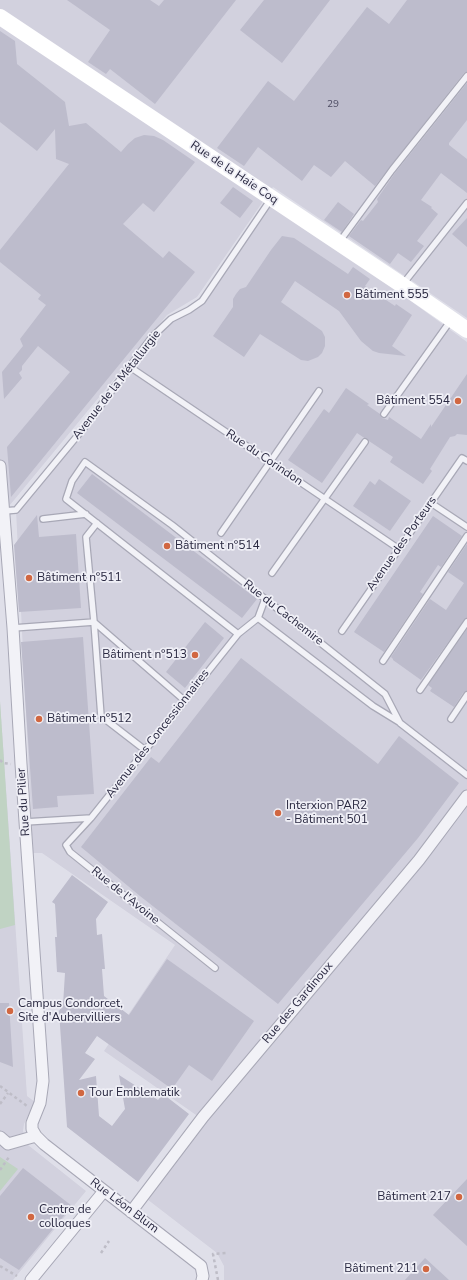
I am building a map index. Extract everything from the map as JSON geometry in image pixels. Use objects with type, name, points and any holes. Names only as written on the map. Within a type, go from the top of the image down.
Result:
[{"type":"main road","name":"Rue de la Haie Coq","points":[[0,17],[467,330]]},
{"type":"street","name":"Rue du Pilier","points":[[0,466],[13,628],[43,1081],[42,1095],[32,1123],[32,1129],[36,1136]]},
{"type":"street","name":"Rue des Gardinoux","points":[[131,1212],[203,1117],[419,860],[467,796]]},
{"type":"street","name":"Rue Léon Blum","points":[[36,1136],[44,1144],[201,1266],[203,1276],[202,1280]]},
{"type":"street","points":[[0,1137],[8,1144],[36,1136]]},
{"type":"street","points":[[31,1280],[104,1191]]},
{"type":"lane","points":[[338,243],[392,170],[467,76]]},
{"type":"lane","name":"Avenue de la Métallurgie","points":[[4,511],[16,510],[83,429],[152,337],[171,319],[189,310],[202,301],[271,199]]},
{"type":"lane","points":[[402,285],[467,203]]},
{"type":"lane","points":[[384,414],[451,319]]},
{"type":"lane","name":"Rue du Corindon","points":[[130,367],[399,549]]},
{"type":"lane","points":[[221,533],[319,391]]},
{"type":"lane","points":[[272,573],[365,442]]},
{"type":"lane","name":"Avenue des Porteurs","points":[[342,631],[431,503],[465,460]]},
{"type":"lane","name":"Rue du Cachemire","points":[[86,514],[66,499],[72,481],[85,462],[172,525],[385,694],[400,723],[467,775]]},
{"type":"lane","points":[[431,503],[467,527]]},
{"type":"lane","points":[[43,518],[86,514],[238,634]]},
{"type":"lane","points":[[97,523],[86,537],[101,716],[145,750]]},
{"type":"lane","points":[[383,661],[467,536]]},
{"type":"lane","points":[[265,599],[258,618],[372,706],[400,723]]},
{"type":"lane","name":"Avenue des Concessionnaires","points":[[91,818],[238,634],[258,618]]},
{"type":"lane","points":[[13,628],[94,622],[184,700]]},
{"type":"lane","points":[[420,690],[467,622]]},
{"type":"lane","points":[[451,719],[467,695]]},
{"type":"lane","points":[[25,822],[91,818]]},
{"type":"lane","name":"Rue de l'Avoine","points":[[91,818],[66,845],[70,852],[216,968]]},
{"type":"path","points":[[0,1086],[26,1106],[37,1111]]},
{"type":"path","points":[[0,1104],[8,1093]]},
{"type":"path","points":[[0,1170],[9,1157]]},
{"type":"path","points":[[101,1253],[109,1241]]},
{"type":"path","points":[[218,1280],[213,1254],[226,1253]]},
{"type":"path","points":[[0,1266],[17,1276]]},
{"type":"shaded area","points":[[0,0],[467,0],[467,318],[273,187],[197,297],[167,315],[0,517]]},
{"type":"shaded area","points":[[271,199],[467,342],[467,1280],[224,1280],[224,1266],[217,1253],[143,1196],[199,1117],[104,1051],[175,945],[42,853],[33,853],[16,510],[152,337],[171,319],[202,301]]},
{"type":"shaded area","name":"Campus Condorcet, Site d'Aubervilliers","points":[[0,701],[27,1096],[35,1102],[24,1124],[23,1131],[28,1145],[86,1191],[13,1280],[0,1280]]},
{"type":"green space","points":[[0,701],[15,925],[0,929]]},
{"type":"green space","points":[[0,1157],[18,1169],[0,1191]]},
{"type":"building","points":[[67,0],[150,0],[159,6],[164,0],[236,0],[155,104],[110,69],[106,74],[88,62],[110,30]]},
{"type":"building","points":[[264,0],[330,0],[282,63],[240,30]]},
{"type":"building","points":[[407,0],[467,0],[467,72],[464,73],[375,186],[345,161],[331,177],[314,165],[302,181],[258,147],[244,166],[217,148],[268,81],[294,101],[367,7],[389,24]]},
{"type":"building","points":[[0,31],[15,41],[17,64],[65,102],[69,126],[86,123],[121,152],[135,138],[144,135],[154,136],[163,140],[195,162],[154,212],[143,203],[123,224],[163,258],[169,251],[195,272],[11,497],[7,447],[70,372],[38,346],[22,366],[22,370],[19,373],[22,378],[4,399],[2,372],[23,346],[20,339],[46,305],[38,299],[41,295],[0,262],[0,250],[69,164],[56,159],[55,129],[37,151],[0,122]]},
{"type":"building","points":[[467,83],[467,120],[449,145],[467,159],[467,193],[441,173],[421,200],[432,207],[431,208],[438,214],[417,241],[424,246],[411,262],[398,253],[390,264],[349,236],[361,220],[363,221],[378,202],[377,199],[395,173]]},
{"type":"building","points":[[233,187],[253,201],[240,218],[220,203]]},
{"type":"building","points":[[338,202],[354,214],[342,232],[324,220]]},
{"type":"building","points":[[467,218],[467,247],[452,234]]},
{"type":"building","points":[[282,236],[294,238],[348,274],[353,267],[370,279],[365,286],[395,306],[396,304],[412,315],[392,346],[406,356],[373,351],[361,341],[339,311],[295,281],[281,302],[322,331],[325,337],[325,346],[322,353],[318,357],[308,361],[301,360],[260,334],[244,357],[213,336],[233,307],[233,299],[236,294],[240,289],[246,287]]},
{"type":"building","points":[[467,374],[467,435],[457,434],[450,437],[430,469],[432,471],[423,484],[390,462],[393,457],[357,433],[322,483],[288,460],[324,409],[329,413],[346,388],[369,404],[367,405],[380,414],[382,418],[388,420],[389,417],[421,439],[431,424],[431,427]]},
{"type":"building","name":"Bâtiment n°514","points":[[92,474],[257,599],[242,618],[77,493]]},
{"type":"building","points":[[379,479],[411,501],[390,531],[353,506],[370,481],[375,485]]},
{"type":"building","points":[[37,515],[39,537],[76,534],[81,608],[19,612],[14,545]]},
{"type":"building","points":[[433,516],[462,536],[441,567],[438,565],[420,592],[423,594],[384,652],[354,632]]},
{"type":"building","points":[[467,544],[467,618],[464,620],[421,680],[391,657],[430,599],[446,610],[464,583],[448,572]]},
{"type":"building","name":"Bâtiment n°513","points":[[205,622],[224,638],[185,688],[166,672]]},
{"type":"building","points":[[467,629],[467,691],[463,693],[454,707],[430,691],[432,688],[428,685]]},
{"type":"building","points":[[83,637],[94,794],[57,796],[58,807],[33,809],[21,642]]},
{"type":"building","name":"Interxion PAR2 - Bâtiment 501","points":[[241,658],[378,764],[399,736],[459,783],[418,838],[278,1004],[140,896],[81,847],[151,757],[159,763]]},
{"type":"building","points":[[72,875],[108,902],[96,919],[97,935],[102,934],[105,969],[102,969],[104,996],[129,1015],[167,959],[254,1021],[212,1081],[189,1065],[172,1089],[97,1036],[85,1053],[95,1059],[79,1080],[96,1076],[99,1116],[112,1126],[125,1109],[119,1075],[158,1100],[163,1094],[189,1114],[138,1182],[67,1127],[59,1011],[63,1005],[65,973],[57,972],[55,904],[52,902]]},
{"type":"building","points":[[0,1003],[9,1003],[13,1067],[0,1062]]},
{"type":"building","name":"Centre de colloques","points":[[23,1168],[72,1206],[19,1270],[0,1258],[0,1196]]},
{"type":"building","name":"Bâtiment 217","points":[[467,1179],[467,1246],[433,1215]]},
{"type":"building","name":"Bâtiment 211","points":[[425,1258],[449,1280],[405,1280]]},
{"type":"place","name":"Bâtiment 555","points":[[347,295]]},
{"type":"place","name":"Bâtiment 554","points":[[458,401]]},
{"type":"place","name":"Bâtiment n°514","points":[[167,546]]},
{"type":"place","name":"Bâtiment n°511","points":[[29,578]]},
{"type":"place","name":"Bâtiment n°513","points":[[195,655]]},
{"type":"place","name":"Bâtiment n°512","points":[[39,719]]},
{"type":"place","name":"Interxion PAR2 - Bâtiment 501","points":[[278,813]]},
{"type":"place","name":"Campus Condorcet, Site d'Aubervilliers","points":[[10,1011]]},
{"type":"place","name":"Tour Emblematik","points":[[81,1093]]},
{"type":"place","name":"Bâtiment 217","points":[[459,1197]]},
{"type":"place","name":"Centre de colloques","points":[[31,1217]]},
{"type":"place","name":"Bâtiment 211","points":[[426,1269]]}]
